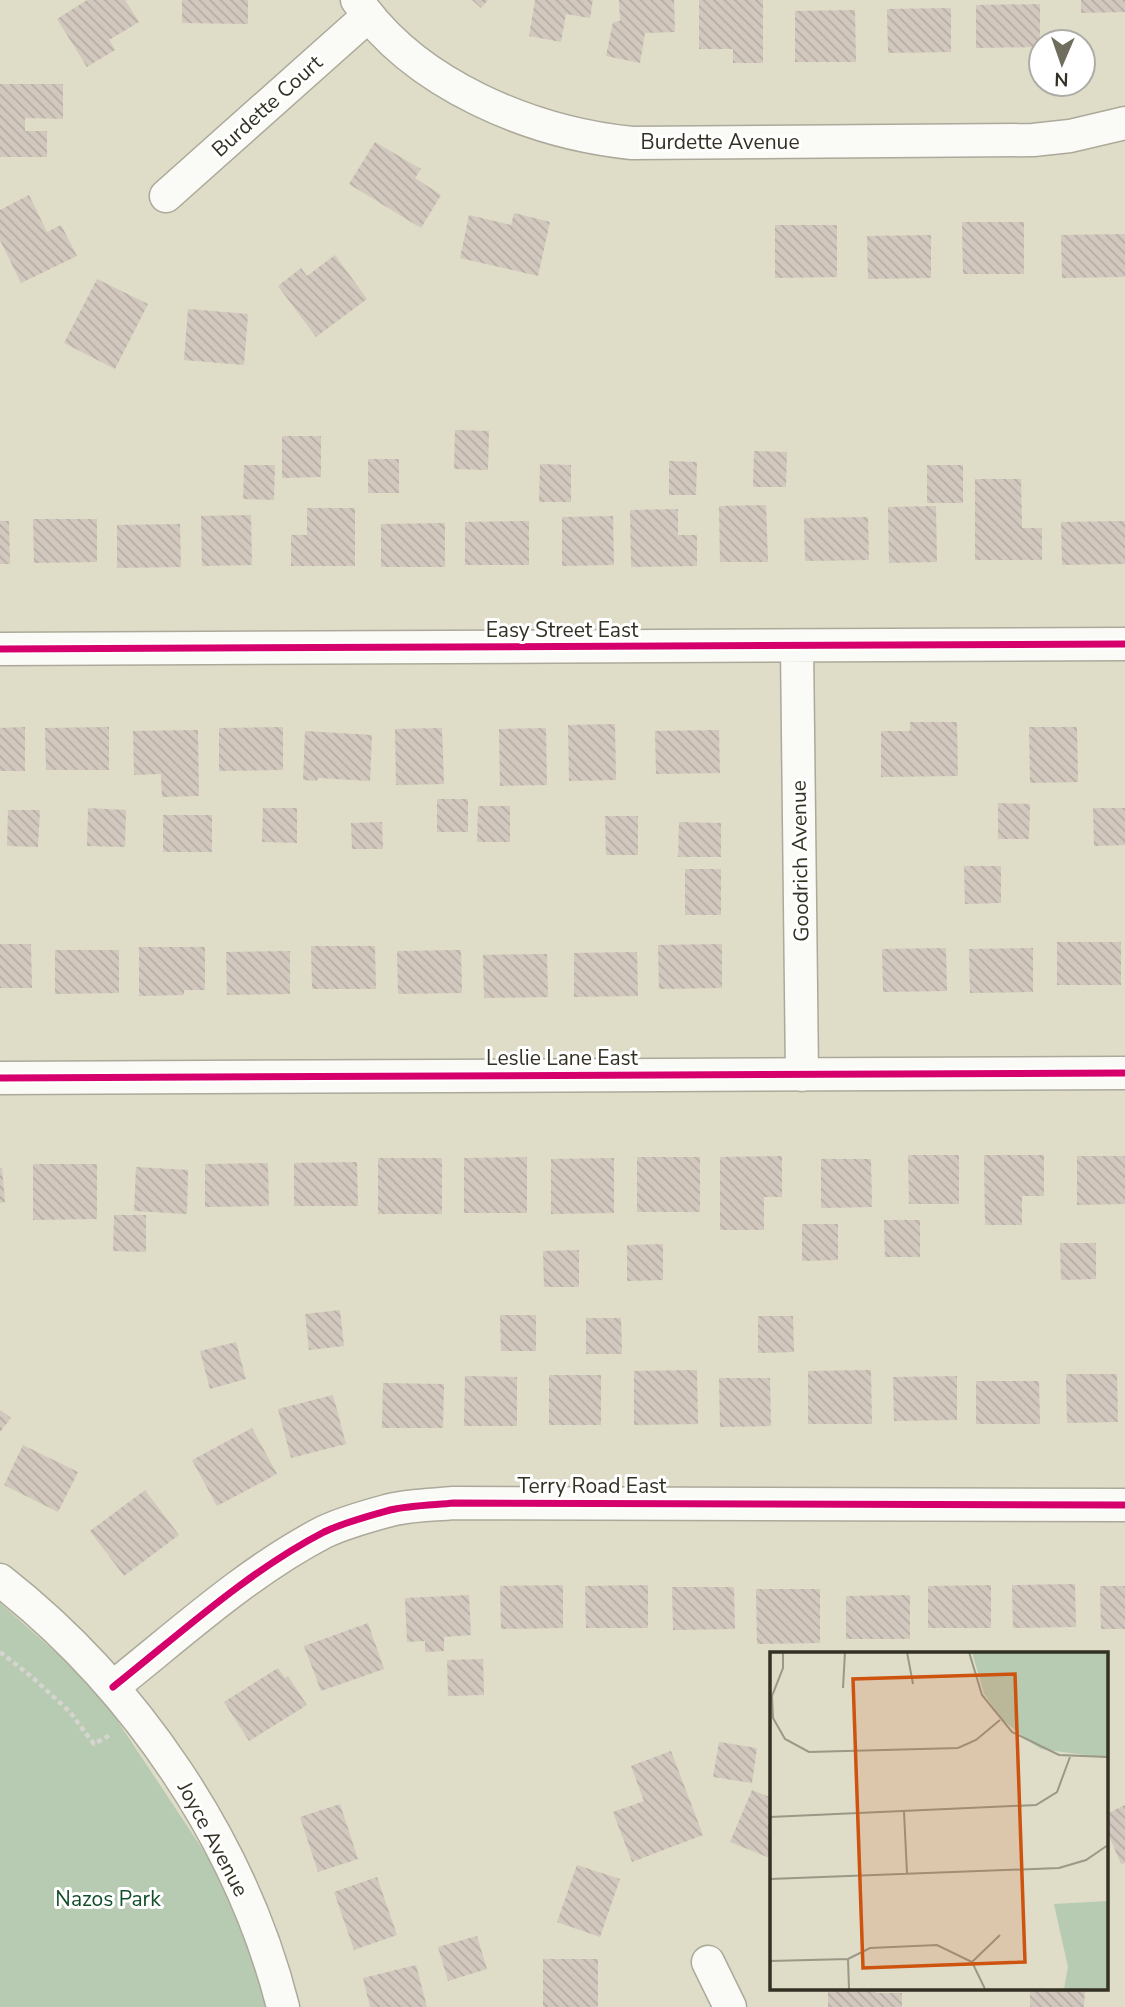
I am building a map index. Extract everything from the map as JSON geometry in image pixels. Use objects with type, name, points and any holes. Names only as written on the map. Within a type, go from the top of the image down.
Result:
[{"type":"street","name":"Burdette Avenue","points":[[362,8],[415,61],[498,109],[562,131],[605,140],[632,143],[1033,140],[1070,136],[1125,123]]},
{"type":"street","name":"Burdette Court","points":[[166,196],[362,8]]},
{"type":"street","name":"Easy Street East","points":[[0,649],[1125,644]]},
{"type":"street","name":"Goodrich Avenue","points":[[797,646],[802,1075]]},
{"type":"street","name":"Leslie Lane East","points":[[0,1079],[1125,1073]]},
{"type":"street","name":"Terry Road East","points":[[113,1687],[282,1556],[327,1531],[392,1509],[454,1503],[1125,1504]]},
{"type":"street","points":[[0,1580],[32,1605],[113,1687]]},
{"type":"street","name":"Joyce Avenue","points":[[113,1687],[169,1759],[230,1864],[273,1969],[283,2007]]},
{"type":"street","points":[[708,1962],[730,2007]]},
{"type":"path","points":[[0,1653],[32,1677],[70,1712],[94,1744],[115,1732]]},
{"type":"green space","name":"Nazos Park","points":[[0,1603],[95,1687],[217,1871],[260,1967],[270,2007],[0,2007]]},
{"type":"building","points":[[87,0],[125,0],[139,22],[109,40],[115,50],[87,67],[57,19]]},
{"type":"building","points":[[182,0],[248,0],[248,24],[182,23]]},
{"type":"building","points":[[472,0],[488,0],[481,8]]},
{"type":"building","points":[[535,0],[593,0],[590,18],[566,14],[561,42],[529,36]]},
{"type":"building","points":[[619,0],[674,0],[675,32],[645,33],[640,63],[606,56],[613,22],[620,21]]},
{"type":"building","points":[[699,0],[763,0],[763,63],[733,63],[733,49],[699,49]]},
{"type":"building","points":[[1081,0],[1125,0],[1125,12],[1081,13]]},
{"type":"building","points":[[1040,4],[1040,28],[1027,28],[1027,47],[976,48],[976,5]]},
{"type":"building","points":[[951,8],[951,52],[888,53],[887,9]]},
{"type":"building","points":[[855,10],[856,62],[795,62],[795,11]]},
{"type":"building","points":[[0,84],[63,84],[63,119],[25,118],[25,131],[47,131],[47,157],[0,157]]},
{"type":"building","points":[[375,142],[421,169],[415,178],[441,195],[421,228],[349,184]]},
{"type":"building","points":[[29,195],[47,232],[61,225],[77,256],[21,283],[0,240],[0,210]]},
{"type":"building","points":[[514,213],[550,222],[538,276],[460,258],[469,215],[511,225]]},
{"type":"building","points":[[962,222],[1024,222],[1024,274],[963,274]]},
{"type":"building","points":[[775,225],[837,225],[837,277],[775,278]]},
{"type":"building","points":[[1125,234],[1125,277],[1062,278],[1061,235]]},
{"type":"building","points":[[931,235],[931,278],[868,279],[867,236]]},
{"type":"building","points":[[335,255],[367,299],[316,337],[278,286],[301,268],[307,276]]},
{"type":"building","points":[[97,279],[148,304],[115,369],[64,343]]},
{"type":"building","points":[[188,309],[248,314],[244,365],[184,360]]},
{"type":"building","points":[[455,430],[489,431],[488,470],[454,469]]},
{"type":"building","points":[[282,436],[321,436],[321,477],[282,478]]},
{"type":"building","points":[[754,451],[787,452],[786,487],[753,487]]},
{"type":"building","points":[[368,459],[399,459],[399,493],[368,493]]},
{"type":"building","points":[[669,461],[697,462],[696,495],[669,495]]},
{"type":"building","points":[[540,464],[571,465],[571,502],[539,502]]},
{"type":"building","points":[[244,465],[275,465],[274,500],[243,499]]},
{"type":"building","points":[[927,465],[963,465],[963,503],[927,503]]},
{"type":"building","points":[[975,479],[1021,479],[1022,528],[1042,528],[1042,560],[975,560]]},
{"type":"building","points":[[766,505],[768,562],[720,562],[719,506]]},
{"type":"building","points":[[936,506],[937,562],[889,563],[888,507]]},
{"type":"building","points":[[307,508],[355,508],[355,566],[291,566],[291,535],[307,535]]},
{"type":"building","points":[[678,509],[678,535],[697,535],[697,566],[631,567],[630,510]]},
{"type":"building","points":[[251,515],[252,565],[202,566],[201,516]]},
{"type":"building","points":[[613,516],[614,565],[562,566],[562,517]]},
{"type":"building","points":[[868,517],[869,560],[805,561],[804,518]]},
{"type":"building","points":[[33,519],[97,519],[97,562],[34,563]]},
{"type":"building","points":[[0,521],[9,521],[10,564],[0,564]]},
{"type":"building","points":[[529,521],[529,565],[465,565],[465,522]]},
{"type":"building","points":[[1125,521],[1125,564],[1062,565],[1061,522]]},
{"type":"building","points":[[445,523],[445,567],[381,567],[381,524]]},
{"type":"building","points":[[180,524],[181,567],[117,568],[117,525]]},
{"type":"building","points":[[910,722],[957,722],[958,776],[881,777],[881,731],[910,731]]},
{"type":"building","points":[[615,724],[616,780],[569,781],[568,725]]},
{"type":"building","points":[[25,727],[25,771],[0,771],[0,728]]},
{"type":"building","points":[[109,727],[109,770],[46,770],[45,728]]},
{"type":"building","points":[[283,727],[283,770],[219,771],[219,728]]},
{"type":"building","points":[[1029,727],[1077,727],[1078,782],[1030,783]]},
{"type":"building","points":[[442,728],[444,784],[396,785],[395,729]]},
{"type":"building","points":[[546,728],[547,785],[500,786],[499,729]]},
{"type":"building","points":[[198,730],[199,796],[162,797],[161,774],[134,775],[133,731]]},
{"type":"building","points":[[719,730],[720,773],[656,774],[655,731]]},
{"type":"building","points":[[305,731],[372,735],[370,781],[318,778],[317,781],[303,780]]},
{"type":"building","points":[[437,799],[468,799],[468,832],[437,832]]},
{"type":"building","points":[[998,803],[1030,804],[1029,839],[998,839]]},
{"type":"building","points":[[478,806],[510,806],[510,842],[477,842]]},
{"type":"building","points":[[88,808],[126,810],[125,847],[87,846]]},
{"type":"building","points":[[263,808],[297,808],[297,843],[262,842]]},
{"type":"building","points":[[1093,808],[1125,808],[1125,845],[1094,846]]},
{"type":"building","points":[[8,810],[40,810],[38,847],[7,846]]},
{"type":"building","points":[[163,815],[212,815],[212,852],[163,852]]},
{"type":"building","points":[[605,816],[638,816],[638,855],[606,855]]},
{"type":"building","points":[[382,822],[383,849],[352,849],[351,823]]},
{"type":"building","points":[[679,822],[721,823],[721,857],[678,857]]},
{"type":"building","points":[[964,866],[1001,866],[1001,903],[965,904]]},
{"type":"building","points":[[685,869],[721,869],[721,915],[685,915]]},
{"type":"building","points":[[1057,942],[1121,942],[1121,985],[1057,985]]},
{"type":"building","points":[[0,944],[31,944],[32,988],[0,988]]},
{"type":"building","points":[[722,944],[722,988],[659,989],[658,945]]},
{"type":"building","points":[[311,946],[375,946],[376,989],[312,989]]},
{"type":"building","points":[[139,947],[205,947],[205,990],[184,990],[184,995],[139,996]]},
{"type":"building","points":[[946,948],[947,991],[883,992],[882,949]]},
{"type":"building","points":[[1033,948],[1033,992],[970,993],[969,949]]},
{"type":"building","points":[[55,950],[119,950],[119,993],[55,994]]},
{"type":"building","points":[[461,950],[462,993],[398,994],[397,951]]},
{"type":"building","points":[[290,951],[290,994],[227,995],[226,952]]},
{"type":"building","points":[[637,952],[638,996],[574,997],[574,953]]},
{"type":"building","points":[[547,954],[548,997],[484,998],[483,955]]},
{"type":"building","points":[[908,1155],[959,1155],[959,1204],[909,1204]]},
{"type":"building","points":[[984,1155],[1044,1155],[1044,1196],[1022,1196],[1022,1225],[985,1225]]},
{"type":"building","points":[[782,1156],[782,1197],[764,1197],[764,1230],[720,1230],[720,1157]]},
{"type":"building","points":[[1077,1156],[1125,1156],[1125,1204],[1077,1205]]},
{"type":"building","points":[[527,1157],[527,1213],[464,1213],[464,1158]]},
{"type":"building","points":[[637,1157],[700,1157],[700,1212],[637,1212]]},
{"type":"building","points":[[378,1158],[442,1158],[442,1214],[378,1214]]},
{"type":"building","points":[[614,1158],[614,1213],[551,1214],[551,1159]]},
{"type":"building","points":[[821,1159],[871,1159],[872,1207],[821,1208]]},
{"type":"building","points":[[357,1162],[358,1206],[294,1206],[294,1163]]},
{"type":"building","points":[[268,1163],[269,1206],[205,1207],[205,1164]]},
{"type":"building","points":[[33,1164],[97,1164],[97,1219],[33,1220]]},
{"type":"building","points":[[136,1167],[188,1170],[187,1214],[134,1211]]},
{"type":"building","points":[[0,1168],[5,1202],[0,1203]]},
{"type":"building","points":[[114,1215],[146,1215],[146,1252],[113,1251]]},
{"type":"building","points":[[884,1220],[920,1220],[920,1257],[885,1257]]},
{"type":"building","points":[[802,1224],[838,1224],[838,1260],[802,1261]]},
{"type":"building","points":[[1060,1243],[1096,1243],[1096,1279],[1061,1280]]},
{"type":"building","points":[[663,1244],[663,1280],[627,1281],[627,1245]]},
{"type":"building","points":[[579,1250],[579,1287],[544,1287],[543,1251]]},
{"type":"building","points":[[340,1310],[344,1346],[309,1350],[305,1314]]},
{"type":"building","points":[[500,1315],[536,1315],[536,1351],[501,1351]]},
{"type":"building","points":[[758,1316],[793,1316],[794,1352],[758,1353]]},
{"type":"building","points":[[586,1318],[621,1318],[622,1354],[586,1354]]},
{"type":"building","points":[[236,1342],[246,1379],[210,1389],[200,1351]]},
{"type":"building","points":[[697,1370],[698,1424],[634,1425],[634,1371]]},
{"type":"building","points":[[871,1370],[872,1424],[808,1424],[808,1371]]},
{"type":"building","points":[[1066,1374],[1117,1374],[1118,1422],[1067,1423]]},
{"type":"building","points":[[549,1375],[601,1375],[601,1425],[549,1425]]},
{"type":"building","points":[[465,1376],[517,1377],[517,1426],[464,1426]]},
{"type":"building","points":[[957,1376],[957,1420],[894,1421],[893,1377]]},
{"type":"building","points":[[719,1378],[770,1378],[771,1426],[720,1427]]},
{"type":"building","points":[[976,1381],[1039,1381],[1040,1424],[976,1424]]},
{"type":"building","points":[[383,1383],[444,1384],[443,1428],[382,1428]]},
{"type":"building","points":[[333,1395],[346,1444],[291,1458],[278,1409]]},
{"type":"building","points":[[0,1410],[11,1418],[0,1432]]},
{"type":"building","points":[[252,1428],[277,1474],[217,1506],[192,1460]]},
{"type":"building","points":[[23,1445],[78,1472],[58,1512],[4,1485]]},
{"type":"building","points":[[145,1490],[179,1535],[124,1576],[90,1531]]},
{"type":"building","points":[[1075,1584],[1076,1627],[1013,1628],[1012,1585]]},
{"type":"building","points":[[563,1585],[563,1628],[501,1629],[500,1586]]},
{"type":"building","points":[[648,1585],[648,1628],[586,1628],[585,1586]]},
{"type":"building","points":[[991,1585],[991,1628],[928,1628],[928,1586]]},
{"type":"building","points":[[1100,1586],[1125,1586],[1125,1629],[1101,1629]]},
{"type":"building","points":[[672,1587],[734,1587],[735,1629],[673,1630]]},
{"type":"building","points":[[756,1589],[820,1589],[820,1643],[757,1644]]},
{"type":"building","points":[[469,1595],[471,1635],[444,1637],[444,1651],[425,1652],[425,1641],[407,1642],[405,1598]]},
{"type":"building","points":[[910,1595],[910,1639],[846,1639],[846,1596]]},
{"type":"building","points":[[368,1623],[384,1669],[321,1691],[304,1646]]},
{"type":"building","points":[[483,1659],[484,1695],[448,1696],[447,1660]]},
{"type":"building","points":[[278,1668],[285,1678],[288,1676],[307,1705],[249,1741],[224,1702]]},
{"type":"building","points":[[719,1742],[757,1748],[752,1783],[713,1777]]},
{"type":"building","points":[[671,1751],[703,1835],[632,1862],[613,1812],[644,1801],[631,1766]]},
{"type":"building","points":[[752,1790],[770,1797],[770,1858],[730,1842]]},
{"type":"building","points":[[340,1804],[358,1859],[318,1872],[300,1817]]},
{"type":"building","points":[[1125,1805],[1125,1863],[1121,1864],[1108,1834],[1108,1813]]},
{"type":"building","points":[[577,1865],[620,1879],[600,1937],[557,1922]]},
{"type":"building","points":[[377,1877],[397,1935],[354,1950],[334,1892]]},
{"type":"building","points":[[477,1936],[487,1969],[448,1981],[438,1947]]},
{"type":"building","points":[[543,1959],[598,1959],[598,2007],[543,2007]]},
{"type":"building","points":[[416,1965],[427,2007],[370,2007],[363,1978]]},
{"type":"building","points":[[828,1990],[902,1993],[902,2007],[828,2007]]},
{"type":"building","points":[[1030,1990],[1085,1990],[1084,2007],[1030,2007]]},
{"type":"cycle path","points":[[0,649],[1125,644]]},
{"type":"cycle path","points":[[0,1078],[1125,1073]]},
{"type":"cycle path","points":[[113,1687],[241,1584],[296,1548],[340,1525],[398,1508],[454,1503],[1125,1505]]}]
